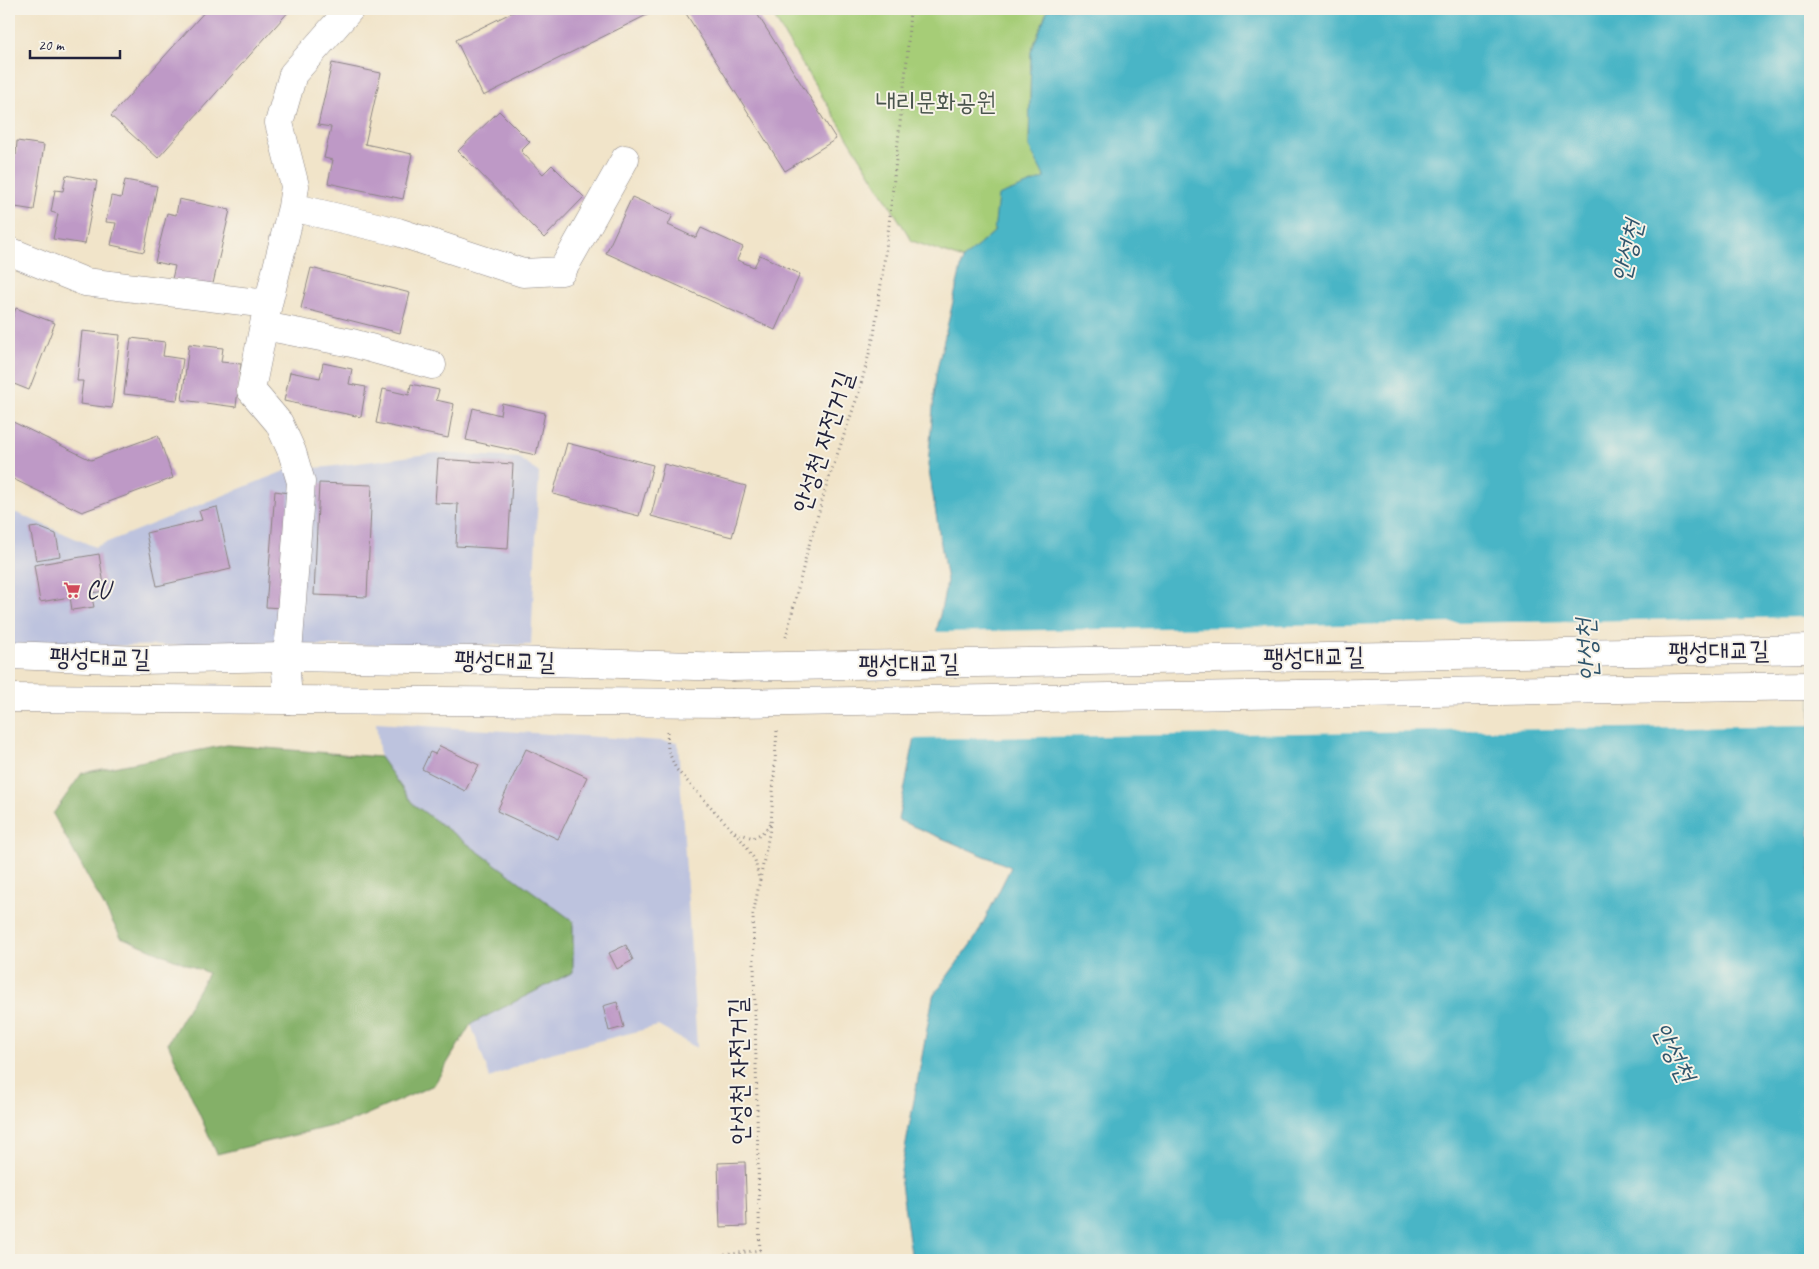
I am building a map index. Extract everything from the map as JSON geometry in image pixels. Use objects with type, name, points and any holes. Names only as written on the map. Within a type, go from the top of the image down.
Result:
[{"type":"main road","points":[[288,700],[285,657],[289,640],[301,482],[292,452],[280,423],[251,390],[295,186],[278,123],[293,74],[350,9]]},
{"type":"main road","points":[[292,207],[398,232],[523,273],[562,271],[626,158]]},
{"type":"main road","points":[[9,251],[85,282],[266,315],[352,343],[432,365]]},
{"type":"main road","name":"팽성대교길","points":[[9,656],[140,660],[285,657],[732,667],[1810,649]]},
{"type":"main road","name":"팽성대교길","points":[[9,698],[731,703],[1810,686]]},
{"type":"path","name":"안성천 자전거길","points":[[786,641],[786,631],[807,552],[827,484],[859,392],[874,335],[888,233],[907,59],[910,9]]},
{"type":"path","name":"안성천 자전거길","points":[[760,1260],[753,915],[771,824],[778,726]]},
{"type":"path","name":"안성천 자전거길","points":[[666,727],[668,750],[676,769],[734,832],[755,860],[760,882]]},
{"type":"path","points":[[734,832],[753,838],[762,833],[771,824]]},
{"type":"path","points":[[690,1260],[760,1250]]},
{"type":"shaded area","points":[[436,453],[519,458],[539,473],[531,645],[9,646],[9,513],[17,513],[95,547],[287,470],[327,467]]},
{"type":"shaded area","points":[[376,723],[678,742],[697,1048],[658,1026],[539,1056],[490,1078],[471,1024],[572,972],[573,921],[413,804],[380,757]]},
{"type":"green space","name":"내리문화공원","points":[[770,9],[1048,9],[1031,52],[1029,147],[1046,178],[999,196],[994,232],[963,259],[912,241]]},
{"type":"green space","points":[[227,745],[380,757],[413,804],[573,921],[573,972],[471,1024],[434,1085],[352,1121],[217,1154],[168,1043],[208,973],[121,937],[53,814],[82,773]]},
{"type":"water","name":"안성천","points":[[1048,9],[1810,9],[1810,1260],[912,1260],[900,1177],[933,996],[976,937],[1011,867],[898,820],[947,581],[928,465],[936,374],[963,259],[994,232],[998,196],[1045,178],[1029,147],[1031,52]]},
{"type":"pier","points":[[1810,617],[1810,725],[912,739],[934,632]]},
{"type":"building","points":[[207,9],[291,9],[158,158],[111,116]]},
{"type":"building","points":[[519,9],[659,9],[483,96],[456,40]]},
{"type":"building","points":[[690,9],[754,9],[836,139],[785,171],[685,12]]},
{"type":"building","points":[[332,63],[381,73],[365,144],[412,154],[403,199],[328,183],[333,160],[324,158],[331,127],[318,125]]},
{"type":"building","points":[[499,111],[530,142],[521,151],[543,174],[552,165],[584,197],[544,238],[458,151]]},
{"type":"building","points":[[17,141],[44,145],[34,210],[9,206],[12,175],[9,175],[9,154],[16,155]]},
{"type":"building","points":[[66,175],[97,181],[85,244],[53,239],[58,214],[51,212],[55,190],[63,191]]},
{"type":"building","points":[[125,180],[157,186],[144,252],[111,245],[116,223],[106,222],[111,196],[121,198]]},
{"type":"building","points":[[632,197],[673,215],[668,225],[696,238],[701,228],[743,247],[737,260],[754,267],[760,255],[800,274],[775,330],[606,253]]},
{"type":"building","points":[[179,199],[230,210],[212,288],[172,279],[175,266],[155,262],[167,213],[176,215]]},
{"type":"building","points":[[311,268],[410,293],[400,333],[301,308]]},
{"type":"building","points":[[16,308],[55,323],[29,390],[9,382],[9,327]]},
{"type":"building","points":[[82,331],[120,335],[112,408],[80,404],[83,381],[77,381]]},
{"type":"building","points":[[131,338],[165,342],[163,356],[183,359],[177,400],[124,394]]},
{"type":"building","points":[[189,344],[223,348],[221,362],[241,364],[236,407],[182,400]]},
{"type":"building","points":[[323,363],[352,369],[349,384],[366,387],[361,417],[284,401],[290,372],[320,378]]},
{"type":"building","points":[[411,384],[439,390],[436,400],[454,404],[448,438],[376,423],[383,389],[409,395]]},
{"type":"building","points":[[502,403],[545,413],[536,455],[466,440],[473,408],[500,415]]},
{"type":"building","points":[[9,420],[91,460],[158,435],[173,478],[82,512],[9,477]]},
{"type":"building","points":[[567,443],[653,465],[639,516],[553,494]]},
{"type":"building","points":[[438,459],[513,464],[508,549],[456,546],[458,504],[435,503]]},
{"type":"building","points":[[664,464],[746,486],[732,537],[651,516]]},
{"type":"building","points":[[319,483],[372,485],[367,597],[314,595]]},
{"type":"building","points":[[275,491],[289,493],[281,608],[266,607]]},
{"type":"building","points":[[217,507],[231,569],[157,586],[146,533],[202,520],[199,511]]},
{"type":"building","points":[[38,527],[56,534],[60,556],[36,560],[30,528]]},
{"type":"building","points":[[99,554],[105,591],[91,593],[94,607],[72,610],[70,597],[40,602],[34,565]]},
{"type":"building","points":[[440,746],[479,765],[465,791],[422,769],[430,752],[435,754]]},
{"type":"building","points":[[526,749],[587,777],[558,839],[497,811]]},
{"type":"building","points":[[626,945],[633,960],[617,969],[609,953]]},
{"type":"building","points":[[617,1002],[624,1027],[609,1031],[603,1006]]},
{"type":"building","points":[[745,1162],[747,1226],[720,1227],[718,1163]]},
{"type":"place","name":"CU","points":[[72,590]]}]
